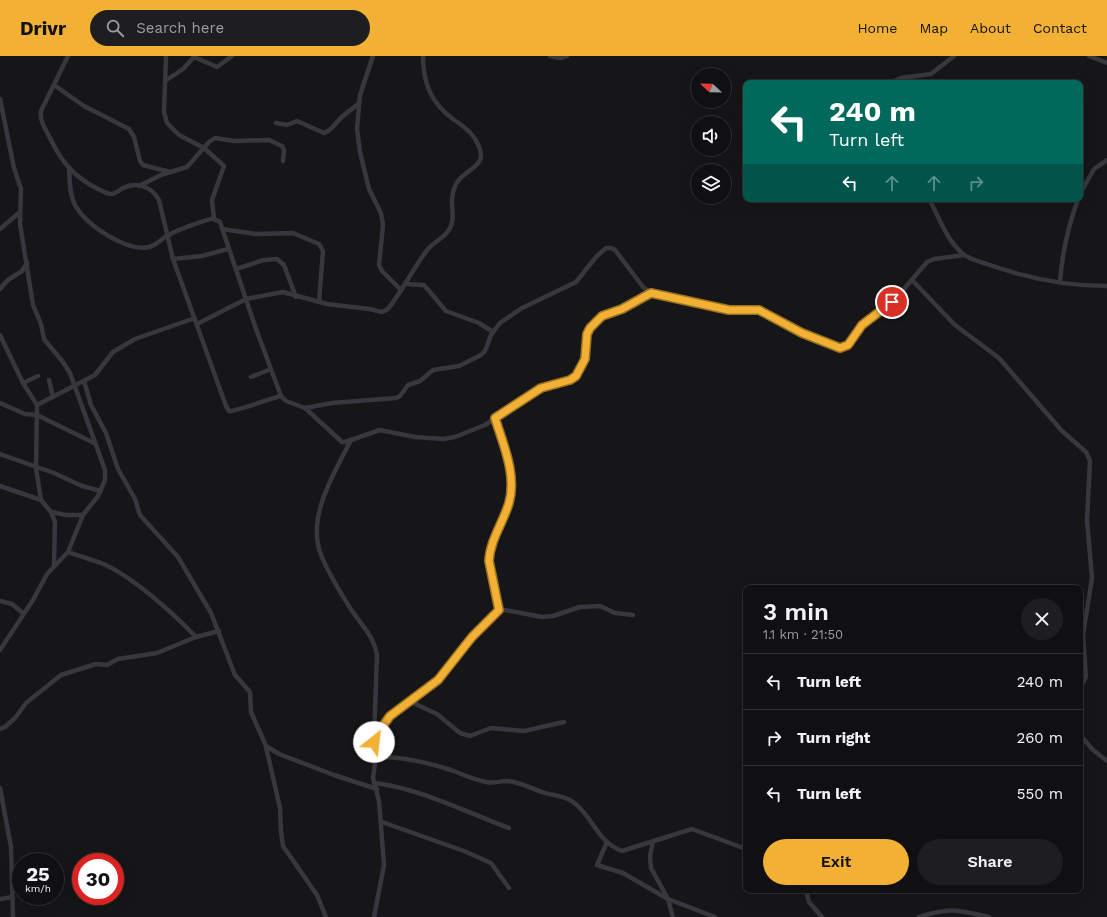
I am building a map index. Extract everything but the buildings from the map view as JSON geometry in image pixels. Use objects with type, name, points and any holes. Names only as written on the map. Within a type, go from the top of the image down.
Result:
[{"type":"street","points":[[68,56],[40,116],[57,152],[68,169],[78,178],[107,193],[114,194],[129,186],[139,186],[150,188],[156,194],[159,200],[173,259],[229,411],[235,411],[281,396]]},
{"type":"street","points":[[166,56],[164,112],[167,124],[179,135],[204,148],[224,166],[212,200],[214,219]]},
{"type":"street","points":[[165,81],[183,68],[195,56],[216,67],[232,56]]},
{"type":"street","points":[[373,56],[359,103],[357,129],[360,152],[369,189],[381,213],[383,225],[379,265],[382,271],[401,290]]},
{"type":"street","points":[[197,324],[246,299],[283,292],[296,297],[319,302],[382,312],[388,309],[429,248],[450,229],[453,219],[451,203],[453,192],[460,178],[478,165],[481,156],[480,149],[474,137],[443,110],[431,97],[423,66],[423,56]]},
{"type":"street","points":[[550,56],[560,58],[567,56]]},
{"type":"street","points":[[896,80],[900,78],[931,74],[954,56]]},
{"type":"street","points":[[1089,56],[1107,62]]},
{"type":"street","points":[[54,85],[84,106],[129,129],[134,137],[140,161],[143,165],[171,172]]},
{"type":"street","points":[[0,99],[14,168],[21,189],[22,198],[20,212],[33,305],[41,324],[43,336],[49,346],[63,362],[74,386],[105,470],[105,480],[101,491],[82,515],[68,552],[54,565],[0,650]]},
{"type":"street","points":[[276,123],[287,125],[297,121],[324,133],[330,130],[340,118],[359,103]]},
{"type":"street","points":[[139,186],[189,165],[215,138],[247,141],[264,139],[282,146],[284,150],[283,161]]},
{"type":"street","points":[[1083,189],[1094,169],[1107,160]]},
{"type":"street","points":[[68,169],[70,188],[75,205],[99,230],[117,241],[143,247],[156,245],[167,236],[214,219],[220,222],[228,249],[281,396],[286,401],[305,408],[338,441],[345,442],[380,430],[392,431],[415,437],[443,439],[485,425],[541,388],[570,380],[576,376],[585,359],[587,334],[590,328],[602,316],[622,309],[651,293]]},
{"type":"street","points":[[930,202],[942,226],[955,246],[964,255],[1012,273],[1060,282],[1107,286]]},
{"type":"street","points":[[1060,282],[1063,248],[1068,226],[1077,202]]},
{"type":"street","points":[[0,230],[20,212]]},
{"type":"street","points":[[222,229],[261,234],[293,233],[320,245],[323,251],[319,302]]},
{"type":"street","points":[[305,408],[332,403],[396,398],[400,396],[408,385],[417,383],[433,370],[459,366],[481,355],[485,351],[493,332],[500,323],[522,308],[576,282],[596,257],[606,248],[615,250],[643,287],[651,293],[729,310],[759,310],[802,333],[840,348],[848,345],[862,325],[892,302],[927,262],[934,259],[964,255]]},
{"type":"street","points":[[173,259],[202,256],[228,249]]},
{"type":"street","points":[[236,269],[264,260],[277,259],[284,265],[296,297]]},
{"type":"street","points":[[0,289],[8,280],[22,271],[27,263]]},
{"type":"street","points":[[912,280],[955,325],[999,358],[1062,431],[1086,452],[1090,461],[1087,520],[1092,578],[1083,635],[1086,678],[1083,683]]},
{"type":"street","points":[[405,284],[424,285],[446,311],[469,318],[493,332]]},
{"type":"street","points":[[37,405],[95,375],[113,352],[124,345],[135,339],[195,318]]},
{"type":"street","points":[[0,335],[23,383],[37,405],[36,468],[41,500],[51,512],[55,522],[56,531],[54,565]]},
{"type":"street","points":[[251,377],[271,369]]},
{"type":"street","points":[[23,383],[38,376]]},
{"type":"street","points":[[49,380],[53,397]]},
{"type":"street","points":[[84,381],[91,405],[106,433],[118,469],[135,499],[138,511],[178,558],[205,601],[219,631],[235,675],[250,692],[251,712],[266,746],[280,808],[283,846],[317,895],[326,917]]},
{"type":"street","points":[[0,403],[25,414],[37,415],[94,443]]},
{"type":"street","points":[[495,418],[510,470],[509,502],[492,544],[489,561],[499,610]]},
{"type":"street","points":[[350,440],[324,498],[319,515],[317,536],[321,557],[341,592],[376,646],[374,738],[376,757],[373,778],[377,789],[382,822],[384,866],[374,917]]},
{"type":"street","points":[[0,454],[82,486],[101,491]]},
{"type":"street","points":[[0,486],[41,500]]},
{"type":"street","points":[[51,512],[66,515],[82,515]]},
{"type":"street","points":[[68,552],[100,563],[130,581],[168,610],[196,637]]},
{"type":"street","points":[[0,601],[12,604],[23,613]]},
{"type":"street","points":[[374,738],[390,716],[438,680],[472,637],[499,610],[542,617],[553,616],[580,607],[600,606],[615,613],[633,615]]},
{"type":"street","points":[[0,729],[4,728],[15,718],[26,703],[62,675],[96,664],[107,665],[118,659],[162,651],[196,637],[219,631]]},
{"type":"street","points":[[409,701],[437,714],[460,733],[470,736],[491,728],[524,731],[564,722]]},
{"type":"street","points":[[1083,739],[1092,750],[1107,761]]},
{"type":"street","points":[[266,746],[272,751],[302,763],[377,789]]},
{"type":"street","points":[[376,757],[398,757],[437,766],[486,782],[510,782],[529,786],[541,792],[558,794],[574,803],[597,833],[607,842],[616,848],[625,851],[692,829],[743,848]]},
{"type":"street","points":[[375,783],[419,793],[509,828]]},
{"type":"street","points":[[0,788],[10,834],[12,876]]},
{"type":"street","points":[[382,822],[464,851],[491,863],[509,888]]},
{"type":"street","points":[[653,841],[650,856],[651,868],[668,899],[673,917]]},
{"type":"street","points":[[607,842],[596,864],[617,871],[653,889],[668,899],[715,917]]},
{"type":"street","points":[[807,893],[809,902],[822,917]]},
{"type":"street","points":[[0,899],[12,897]]},
{"type":"street","points":[[13,905],[13,917]]},
{"type":"street","points":[[919,917],[942,910],[951,909],[989,917]]},
{"type":"route","points":[[374,742],[374,738],[387,719],[412,698],[438,680],[472,637],[486,621],[499,610],[489,561],[492,544],[509,502],[510,470],[495,418],[541,388],[570,380],[576,376],[585,359],[587,334],[590,328],[602,316],[622,309],[651,293],[729,310],[759,310],[771,315],[802,333],[829,342],[840,348],[848,345],[862,325],[892,302]]}]
